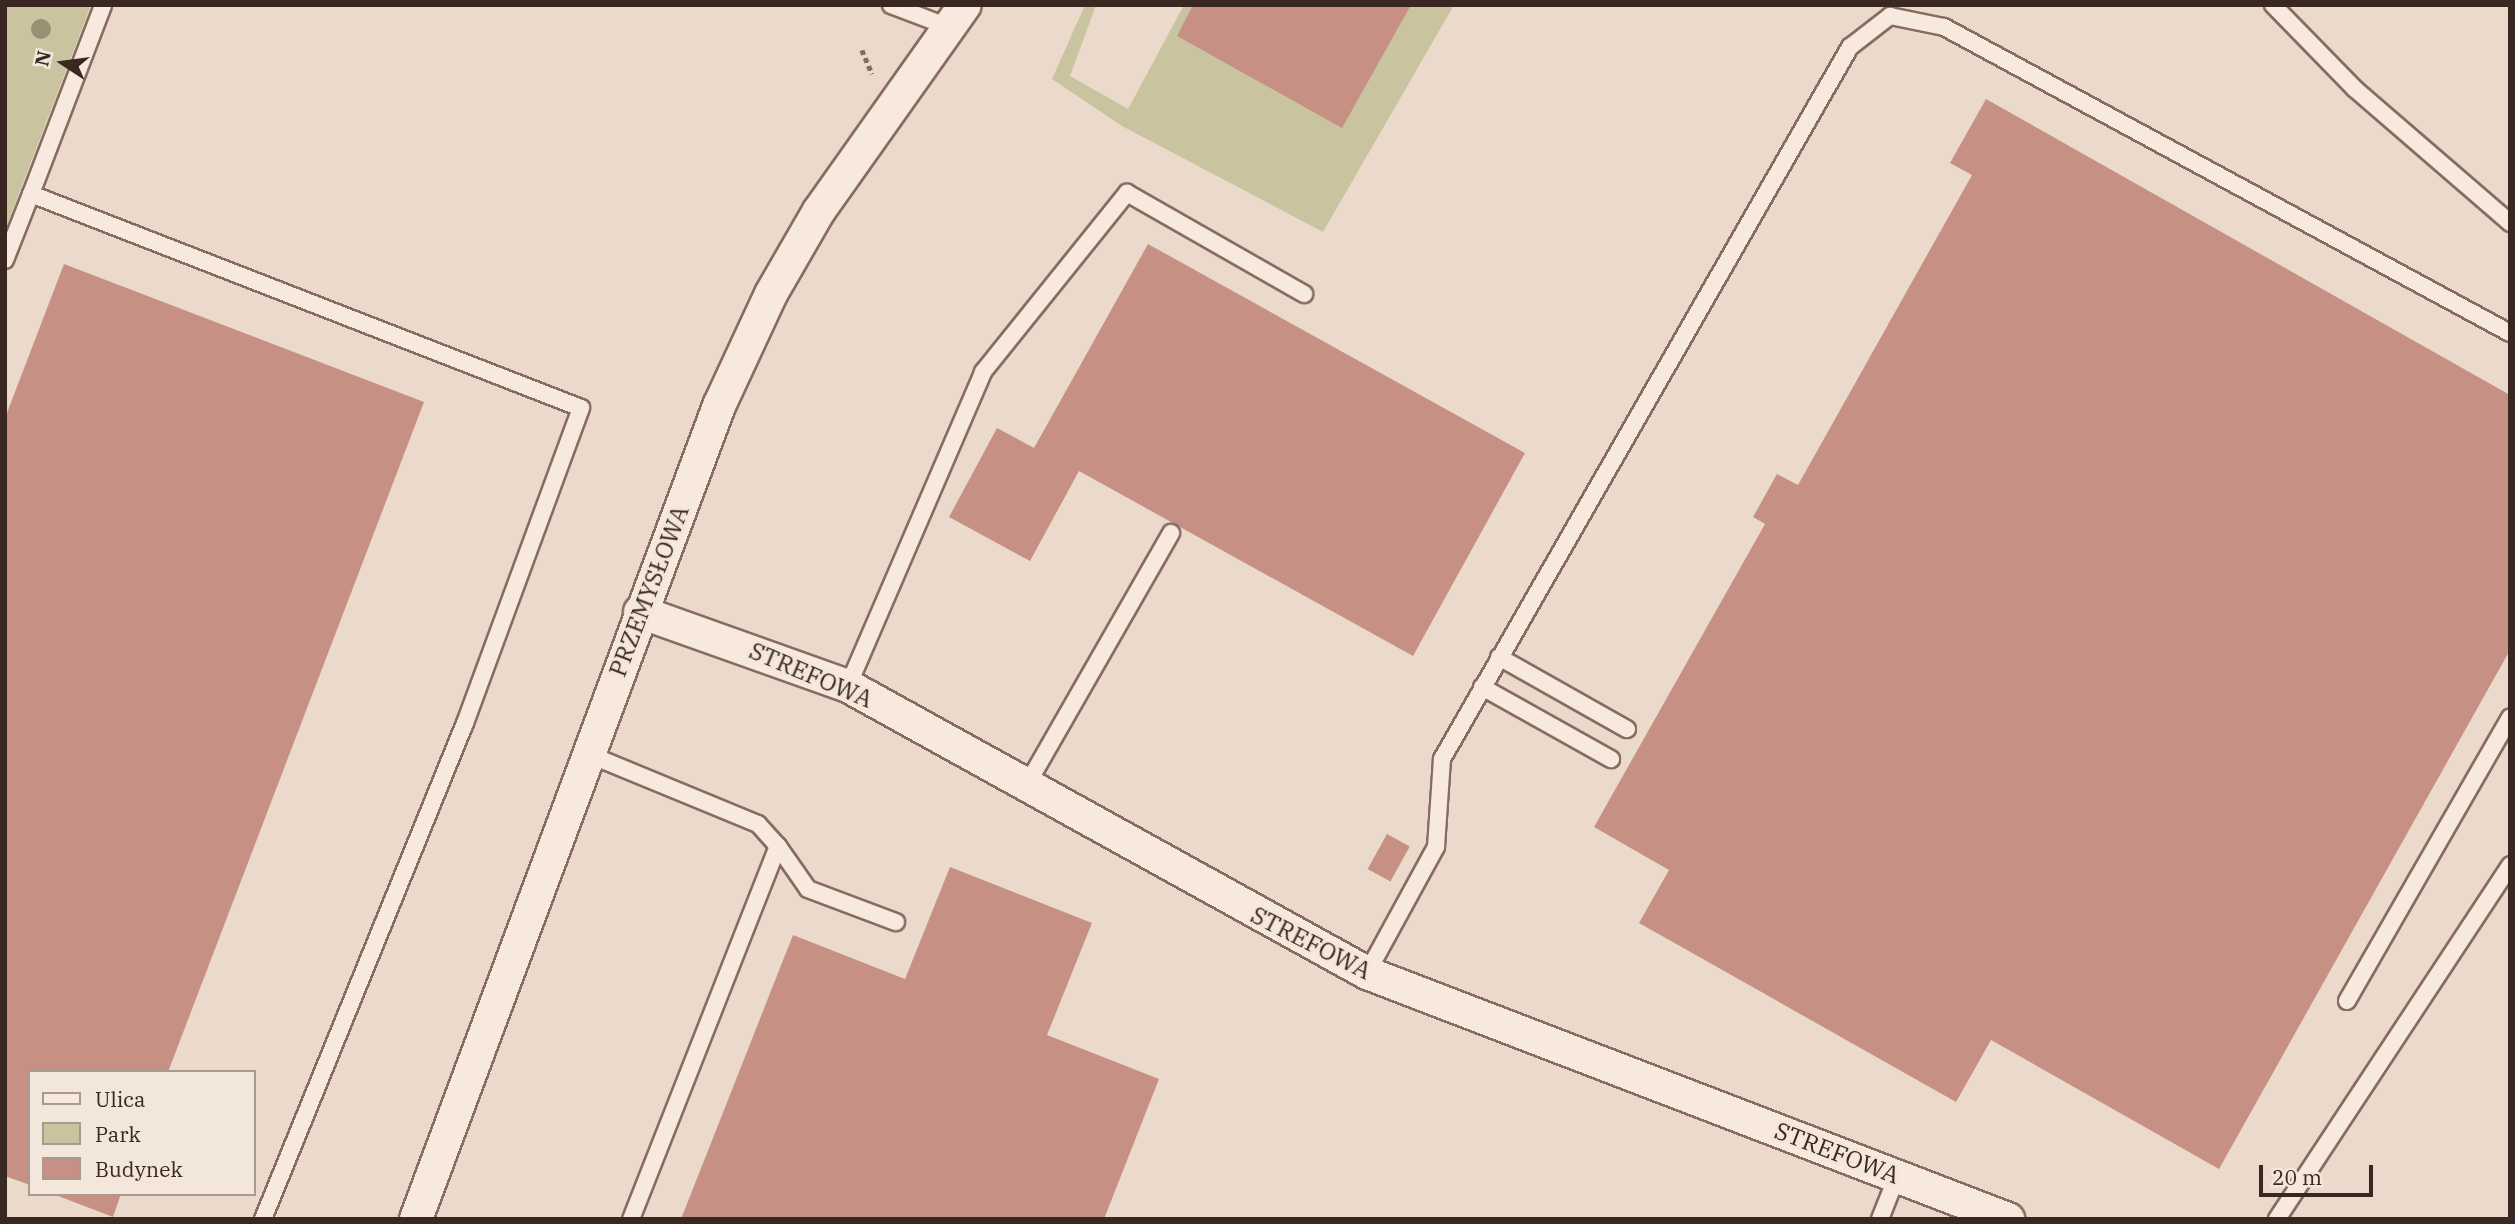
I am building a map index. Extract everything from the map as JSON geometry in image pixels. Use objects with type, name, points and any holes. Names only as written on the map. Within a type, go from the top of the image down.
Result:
[{"type":"street","name":"PRZEMYSŁOWA","points":[[416,1219],[719,406],[771,294],[889,106],[957,16]]},
{"type":"street","name":"STREFOWA","points":[[640,612],[848,686],[1025,788],[1367,973],[2008,1219]]},
{"type":"lane","points":[[5,260],[103,5]]},
{"type":"lane","points":[[891,5],[957,16]]},
{"type":"lane","points":[[2273,5],[2355,89],[2510,223]]},
{"type":"lane","points":[[1367,973],[1436,847],[1442,759],[1850,47],[1890,16],[1944,27],[2510,333]]},
{"type":"lane","points":[[848,686],[983,372],[1127,193],[1304,294]]},
{"type":"lane","points":[[31,194],[582,408],[465,723],[263,1219]]},
{"type":"lane","points":[[1025,788],[1171,533]]},
{"type":"lane","points":[[1499,657],[1627,729]]},
{"type":"lane","points":[[1482,687],[1611,759]]},
{"type":"lane","points":[[2347,1001],[2510,717]]},
{"type":"lane","points":[[588,754],[758,824],[778,846],[808,889],[895,922]]},
{"type":"lane","points":[[631,1219],[778,846]]},
{"type":"lane","points":[[2277,1219],[2510,865]]},
{"type":"lane","points":[[1880,1219],[1897,1176]]},
{"type":"green space","points":[[5,5],[91,5],[5,230]]},
{"type":"green space","points":[[1085,5],[1096,5],[1070,76],[1128,109],[1184,5],[1454,5],[1323,232],[1122,126],[1052,79]]},
{"type":"building","points":[[1193,5],[1411,5],[1342,128],[1177,36]]},
{"type":"building","points":[[1986,99],[2510,395],[2510,650],[2219,1169],[1991,1040],[1956,1102],[1639,923],[1669,870],[1594,827],[1765,524],[1753,517],[1777,474],[1798,485],[1972,175],[1950,163]]},
{"type":"building","points":[[1148,244],[1525,453],[1413,656],[1079,471],[1030,561],[949,517],[997,428],[1034,448]]},
{"type":"building","points":[[64,264],[424,402],[169,1070],[28,1070],[28,1184],[5,1176],[5,418]]},
{"type":"building","points":[[1387,834],[1410,847],[1390,882],[1368,869]]},
{"type":"building","points":[[950,867],[1092,923],[1047,1035],[1159,1079],[1104,1219],[681,1219],[793,935],[905,979]]},
{"type":"building","points":[[58,1196],[120,1196],[113,1217]]}]
